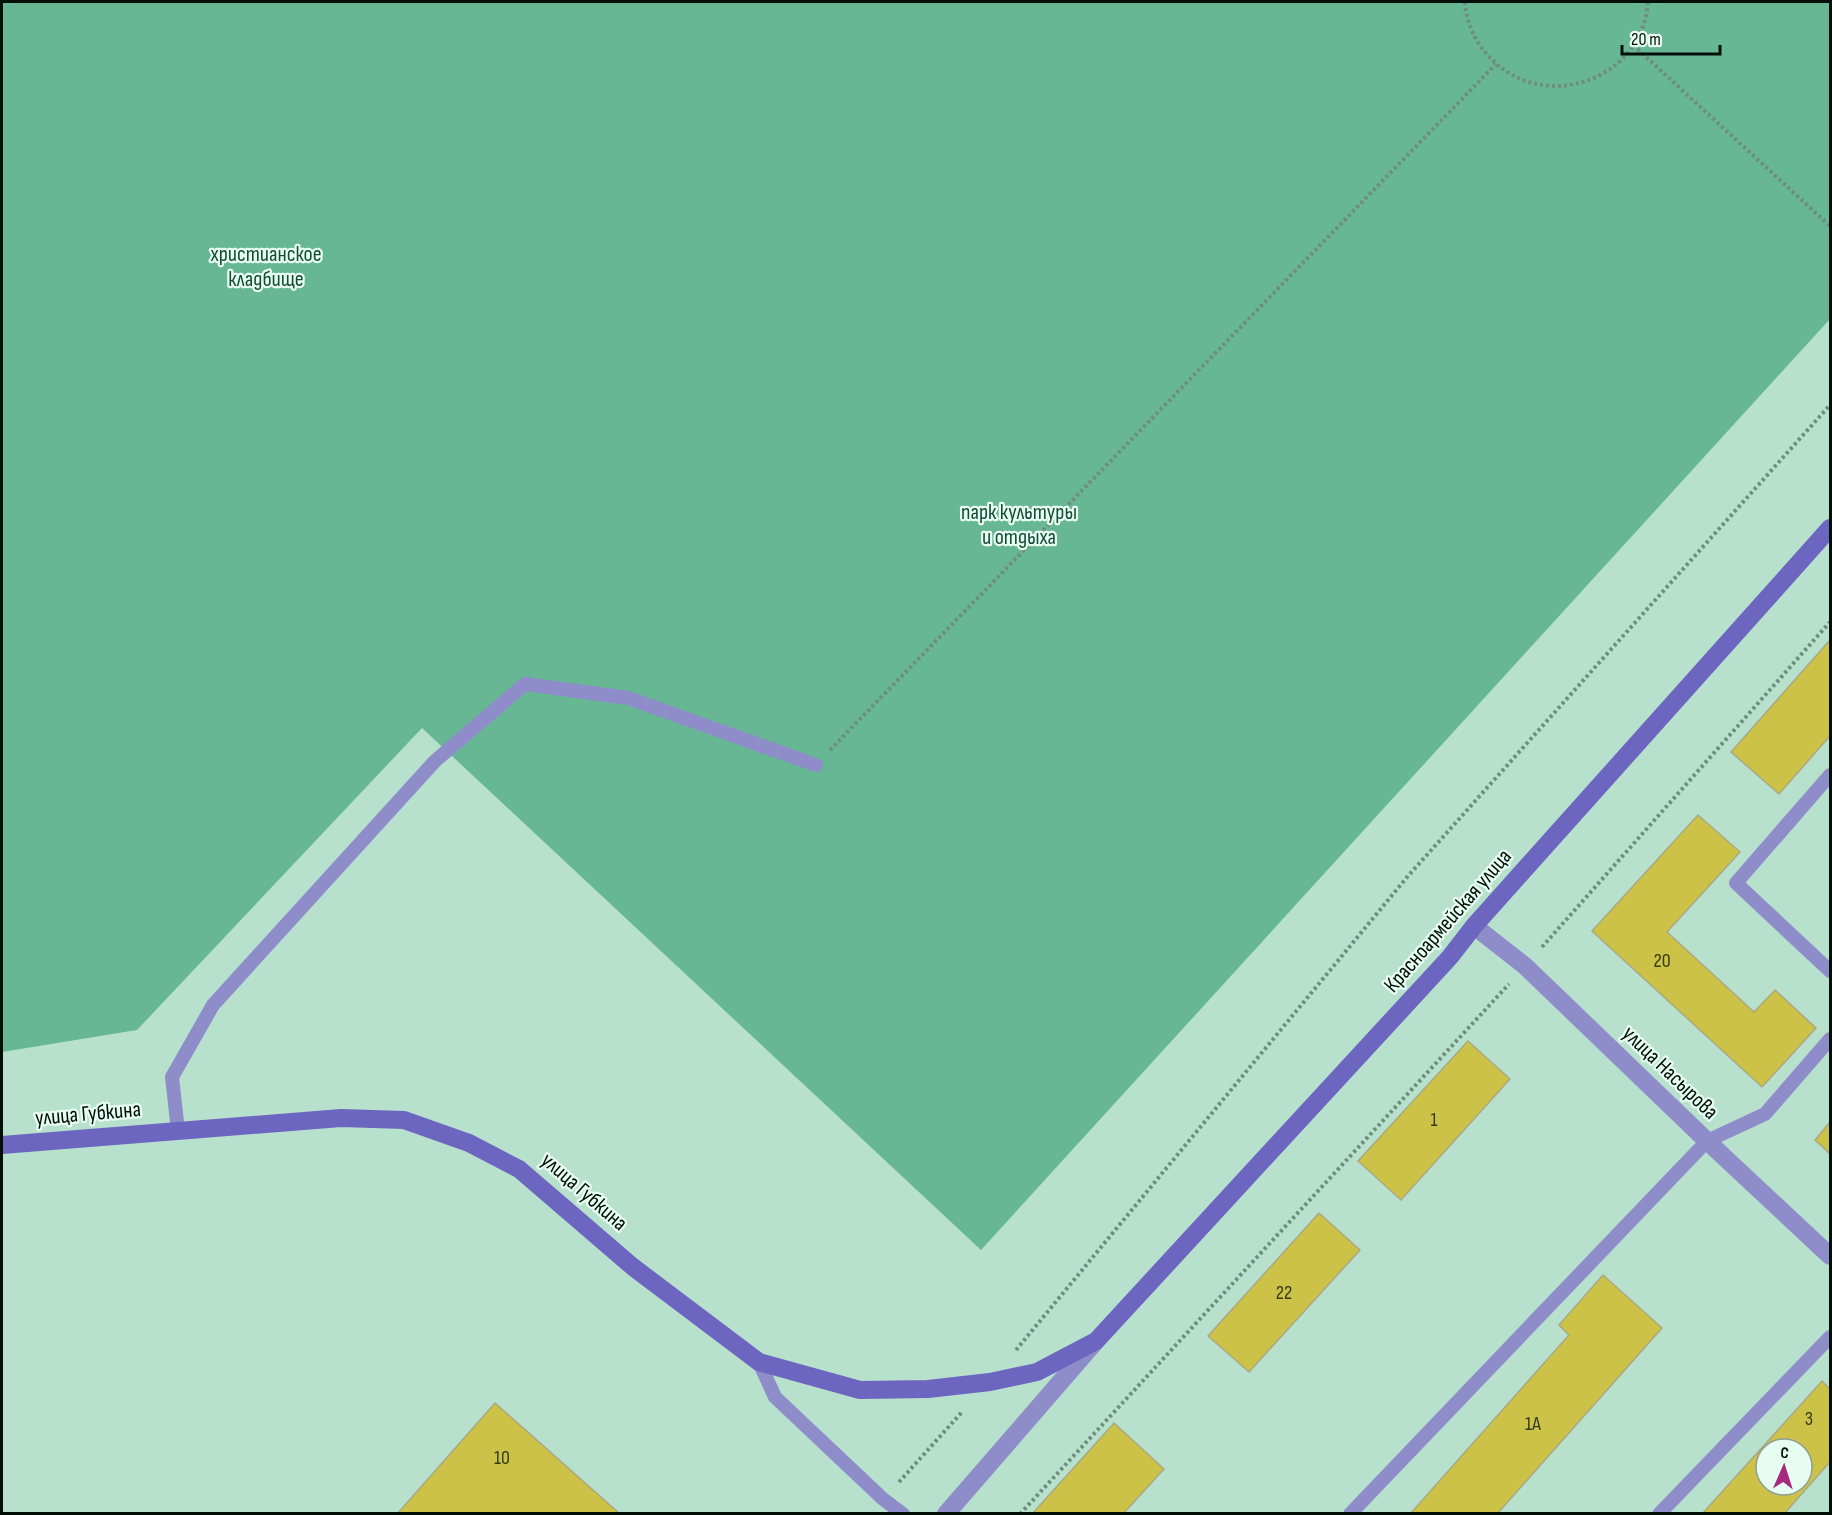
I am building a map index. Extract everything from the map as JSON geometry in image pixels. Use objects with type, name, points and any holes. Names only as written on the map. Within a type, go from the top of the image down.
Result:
[{"type":"street","name":"Красноармейская улица","points":[[1096,1341],[1450,957],[1474,926],[1830,528]]},
{"type":"street","name":"улица Насырова","points":[[1474,926],[1525,966],[1830,1256]]},
{"type":"street","name":"улица Губкина","points":[[2,1145],[341,1118],[404,1120],[469,1143],[519,1169],[633,1267],[759,1362],[860,1390],[928,1389],[990,1382],[1037,1372],[1096,1341]]},
{"type":"street","points":[[946,1514],[1096,1341]]},
{"type":"lane","points":[[178,1131],[172,1077],[213,1005],[435,761],[525,684],[628,698],[816,765]]},
{"type":"lane","points":[[1830,775],[1736,883],[1830,971]]},
{"type":"lane","points":[[1350,1514],[1707,1141],[1765,1114],[1830,1039]]},
{"type":"lane","points":[[1659,1514],[1830,1337]]},
{"type":"lane","points":[[759,1362],[775,1397],[883,1499],[903,1514]]},
{"type":"path","points":[[1465,2],[1469,25],[1477,42],[1496,64],[1518,78],[1536,85],[1554,87],[1573,86],[1591,80],[1607,72],[1621,60],[1642,29],[1648,2]]},
{"type":"path","points":[[1633,45],[1830,226]]},
{"type":"path","points":[[816,765],[1496,64]]},
{"type":"path","points":[[883,1499],[990,1382],[1408,876],[1830,405]]},
{"type":"path","points":[[1020,1514],[1525,966],[1830,622]]},
{"type":"green space","name":"парк культуры и отдыха","points":[[2,2],[1830,2],[1830,319],[981,1250],[422,728],[137,1030],[2,1052]]},
{"type":"building","points":[[1830,640],[1830,736],[1779,794],[1731,752]]},
{"type":"building","points":[[1698,815],[1740,852],[1667,932],[1754,1012],[1775,990],[1816,1028],[1762,1087],[1592,931]]},
{"type":"building","points":[[1468,1041],[1510,1079],[1401,1200],[1358,1161]]},
{"type":"building","points":[[1830,1122],[1830,1154],[1815,1140]]},
{"type":"building","points":[[1319,1213],[1360,1250],[1249,1372],[1208,1336]]},
{"type":"building","points":[[1603,1275],[1662,1328],[1497,1514],[1410,1514],[1569,1335],[1559,1325]]},
{"type":"building","points":[[1822,1381],[1830,1389],[1830,1462],[1814,1480],[1814,1437],[1771,1437]]},
{"type":"building","points":[[495,1403],[620,1514],[397,1514]]},
{"type":"building","points":[[1114,1423],[1164,1469],[1123,1514],[1032,1514]]},
{"type":"building","points":[[1754,1456],[1754,1497],[1799,1497],[1784,1514],[1702,1514]]},
{"type":"park label","name":"христианское кладбище","points":[[266,266]]}]
